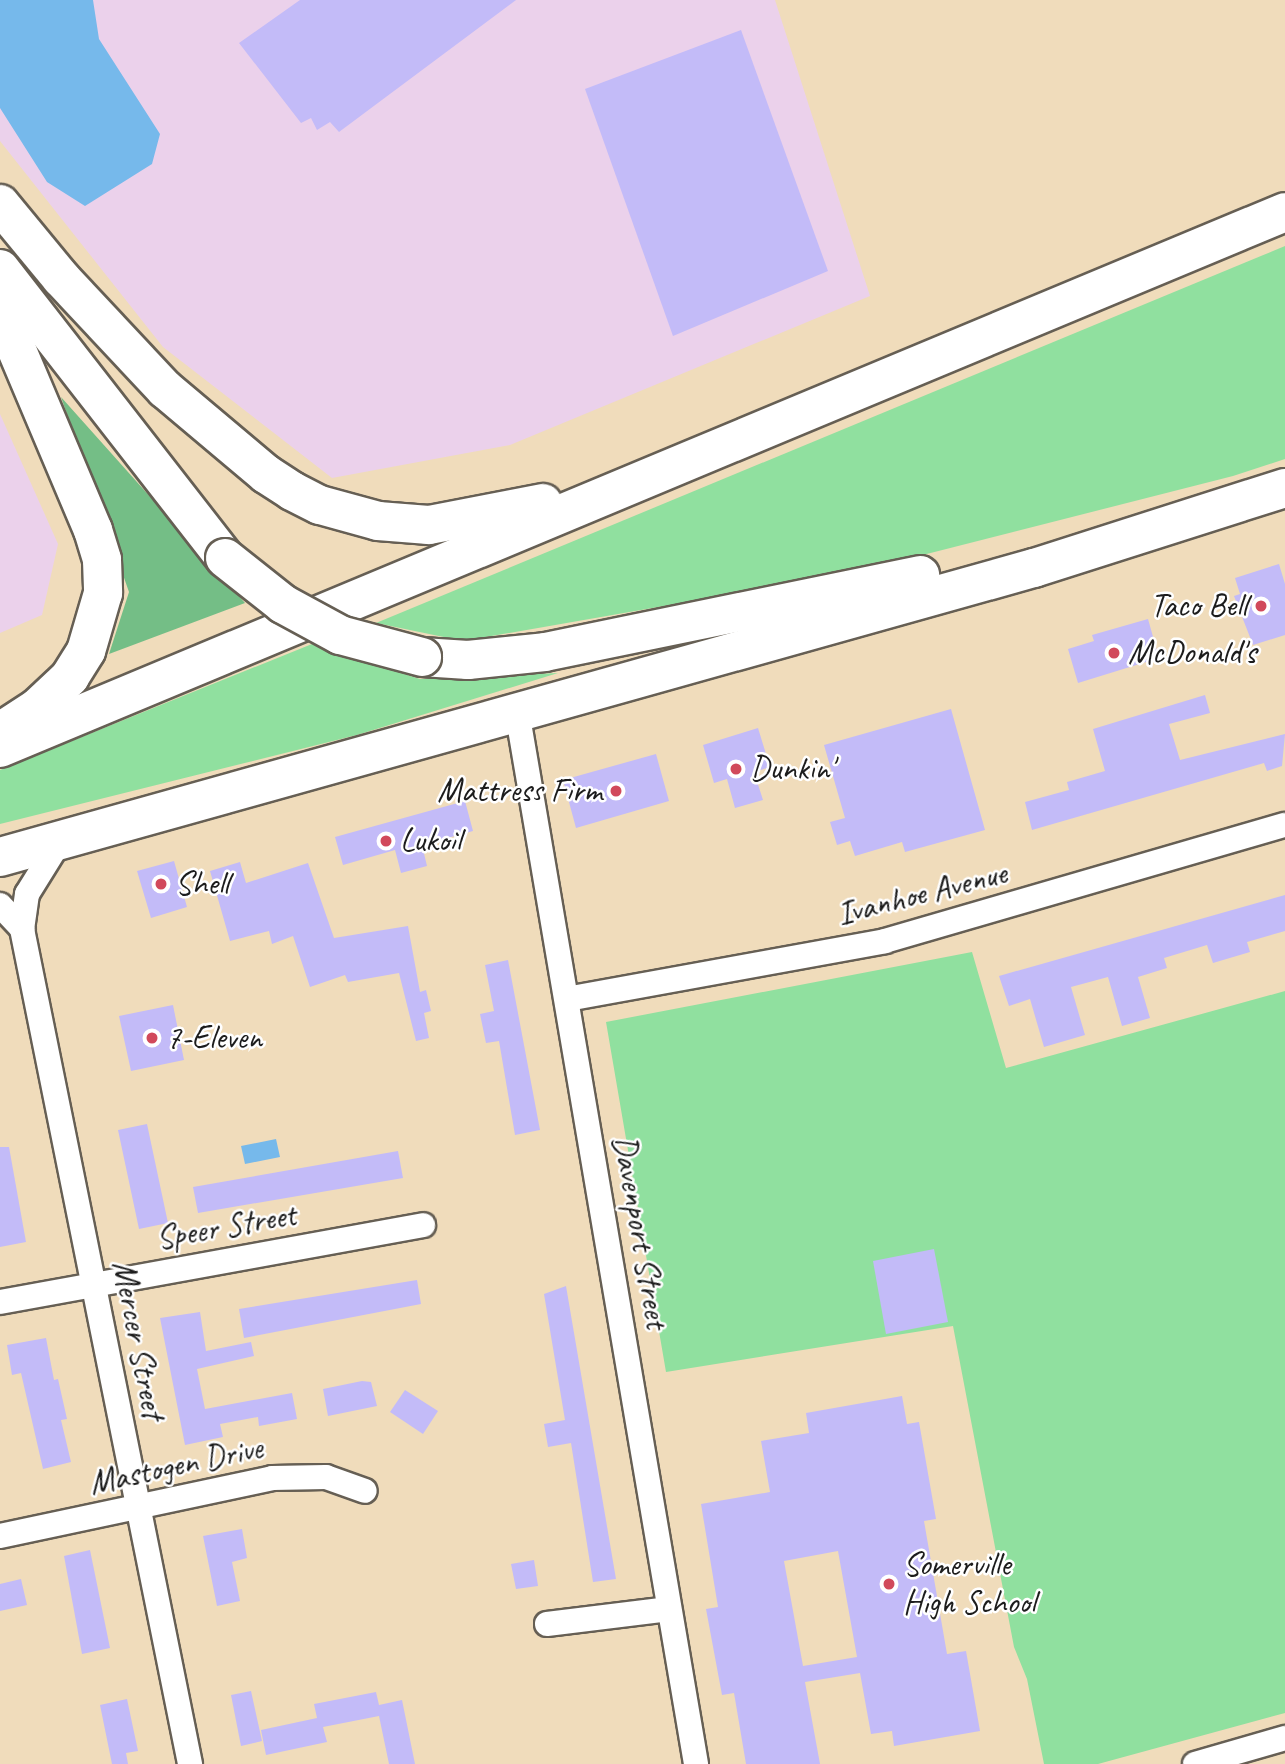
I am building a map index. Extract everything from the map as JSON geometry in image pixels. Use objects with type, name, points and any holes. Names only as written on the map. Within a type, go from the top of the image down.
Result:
[{"type":"highway","points":[[0,204],[61,278],[165,389],[266,474],[320,505],[378,521],[429,526],[643,480]]},
{"type":"highway","points":[[0,748],[1285,212]]},
{"type":"highway","points":[[0,269],[225,558],[283,604],[340,635],[422,657],[468,660],[545,652],[1222,508]]},
{"type":"highway","points":[[0,310],[93,530],[102,560],[103,593],[86,651],[69,677],[37,708],[0,732]]},
{"type":"highway","points":[[0,857],[517,710],[1034,568],[1285,488]]},
{"type":"street","name":"Davenport Street","points":[[517,710],[696,1764]]},
{"type":"street","name":"Ivanhoe Avenue","points":[[567,999],[885,941],[1285,825]]},
{"type":"street","name":"Mercer Street","points":[[60,841],[27,894],[22,929],[190,1764]]},
{"type":"street","points":[[0,905],[22,929]]},
{"type":"street","name":"Speer Street","points":[[0,1302],[423,1225]]},
{"type":"street","name":"Mastogen Drive","points":[[0,1536],[299,1476],[326,1477],[365,1490]]},
{"type":"street","points":[[547,1624],[670,1609]]},
{"type":"street","points":[[1195,1764],[1285,1738]]},
{"type":"shaded area","points":[[0,0],[775,0],[870,296],[510,445],[332,478],[163,347],[0,141]]},
{"type":"shaded area","points":[[0,414],[58,544],[42,615],[0,633]]},
{"type":"green space","points":[[1285,246],[1285,459],[1233,476],[852,573],[463,641],[376,623]]},
{"type":"green space","points":[[61,397],[245,603],[109,654],[129,592]]},
{"type":"green space","points":[[312,644],[420,679],[558,673],[357,735],[0,824],[0,770]]},
{"type":"green space","points":[[972,952],[1006,1068],[1285,991],[1285,1713],[1098,1764],[1044,1764],[1027,1679],[1014,1647],[953,1326],[666,1372],[606,1022]]},
{"type":"water","points":[[0,0],[93,0],[99,39],[160,134],[152,164],[85,206],[47,182],[0,108]]},
{"type":"water","points":[[276,1139],[280,1157],[245,1164],[241,1146]]},
{"type":"building","points":[[300,0],[516,0],[339,132],[330,122],[317,130],[311,118],[301,123],[239,43]]},
{"type":"building","points":[[741,30],[828,271],[673,336],[585,89]]},
{"type":"building","name":"Taco Bell","points":[[1279,564],[1285,584],[1285,635],[1253,645],[1234,596],[1240,594],[1235,578]]},
{"type":"building","name":"McDonald's","points":[[1148,619],[1159,658],[1078,683],[1068,649],[1094,641],[1092,635]]},
{"type":"building","points":[[1205,695],[1210,713],[1169,724],[1180,760],[1285,734],[1282,766],[1267,771],[1264,763],[1032,830],[1025,802],[1069,790],[1067,782],[1105,771],[1093,729]]},
{"type":"building","points":[[951,709],[985,830],[905,852],[902,842],[855,856],[850,841],[837,845],[830,822],[845,818],[824,745]]},
{"type":"building","name":"Dunkin'","points":[[758,728],[770,767],[754,772],[763,800],[735,808],[727,779],[714,783],[703,745]]},
{"type":"building","name":"Mattress Firm","points":[[656,754],[669,801],[576,828],[563,780]]},
{"type":"building","name":"Lukoil","points":[[465,801],[473,831],[422,845],[427,866],[401,873],[395,850],[343,865],[335,837]]},
{"type":"building","name":"Shell","points":[[174,861],[187,907],[151,918],[137,871]]},
{"type":"building","points":[[240,862],[246,883],[308,863],[334,938],[408,926],[420,992],[426,990],[431,1011],[424,1013],[429,1038],[416,1041],[399,973],[348,982],[345,975],[310,987],[293,936],[272,944],[269,931],[230,941],[210,871]]},
{"type":"building","points":[[1285,895],[1285,931],[1247,942],[1250,952],[1213,963],[1207,945],[1164,958],[1167,968],[1138,977],[1150,1018],[1122,1026],[1108,977],[1071,987],[1085,1035],[1044,1047],[1030,999],[1009,1006],[999,976]]},
{"type":"building","points":[[508,960],[540,1130],[515,1135],[499,1041],[486,1043],[480,1014],[494,1011],[485,965]]},
{"type":"building","name":"7-Eleven","points":[[173,1005],[184,1060],[131,1071],[119,1016]]},
{"type":"building","points":[[147,1124],[168,1223],[139,1229],[118,1130]]},
{"type":"building","points":[[0,1147],[9,1147],[26,1242],[0,1247]]},
{"type":"building","points":[[398,1151],[403,1178],[198,1213],[193,1187]]},
{"type":"building","points":[[934,1249],[948,1322],[886,1334],[873,1261]]},
{"type":"building","points":[[417,1280],[421,1304],[244,1338],[239,1309]]},
{"type":"building","points":[[566,1286],[616,1579],[593,1582],[571,1443],[548,1447],[544,1424],[565,1420],[544,1294]]},
{"type":"building","points":[[200,1312],[206,1351],[251,1342],[254,1356],[197,1369],[205,1409],[292,1393],[297,1419],[259,1426],[258,1417],[220,1424],[223,1437],[185,1445],[160,1318]]},
{"type":"building","points":[[46,1338],[54,1380],[58,1379],[67,1419],[61,1420],[71,1462],[43,1469],[21,1373],[12,1375],[7,1345]]},
{"type":"building","points":[[362,1381],[371,1382],[377,1406],[328,1416],[323,1389]]},
{"type":"building","points":[[405,1390],[438,1411],[423,1434],[390,1412]]},
{"type":"building","name":"Somerville High School","points":[[902,1396],[907,1424],[919,1422],[936,1519],[924,1521],[947,1654],[966,1651],[980,1731],[894,1746],[892,1731],[871,1734],[860,1673],[805,1682],[820,1764],[746,1764],[734,1693],[722,1695],[706,1609],[718,1607],[701,1504],[770,1492],[761,1441],[809,1433],[806,1413]],"holes":[[[838,1551],[857,1657],[803,1666],[784,1561]]]},
{"type":"building","points":[[242,1529],[247,1558],[232,1562],[240,1601],[217,1606],[203,1536]]},
{"type":"building","points":[[90,1550],[110,1648],[82,1654],[64,1556]]},
{"type":"building","points":[[534,1560],[538,1586],[516,1589],[511,1564]]},
{"type":"building","points":[[21,1579],[27,1605],[0,1611],[0,1584]]},
{"type":"building","points":[[251,1691],[262,1741],[241,1746],[231,1695]]},
{"type":"building","points":[[376,1692],[379,1705],[402,1700],[415,1764],[389,1764],[379,1716],[323,1727],[327,1742],[266,1755],[261,1730],[317,1718],[314,1704]]},
{"type":"building","points":[[127,1699],[138,1751],[126,1753],[128,1764],[112,1764],[100,1705]]},
{"type":"place","name":"Taco Bell","points":[[1261,606]]},
{"type":"place","name":"McDonald's","points":[[1114,653]]},
{"type":"place","name":"Dunkin'","points":[[736,769]]},
{"type":"place","name":"Mattress Firm","points":[[616,791]]},
{"type":"place","name":"Lukoil","points":[[386,841]]},
{"type":"place","name":"Shell","points":[[161,884]]},
{"type":"place","name":"7-Eleven","points":[[152,1038]]},
{"type":"place","name":"Somerville High School","points":[[889,1584]]}]
